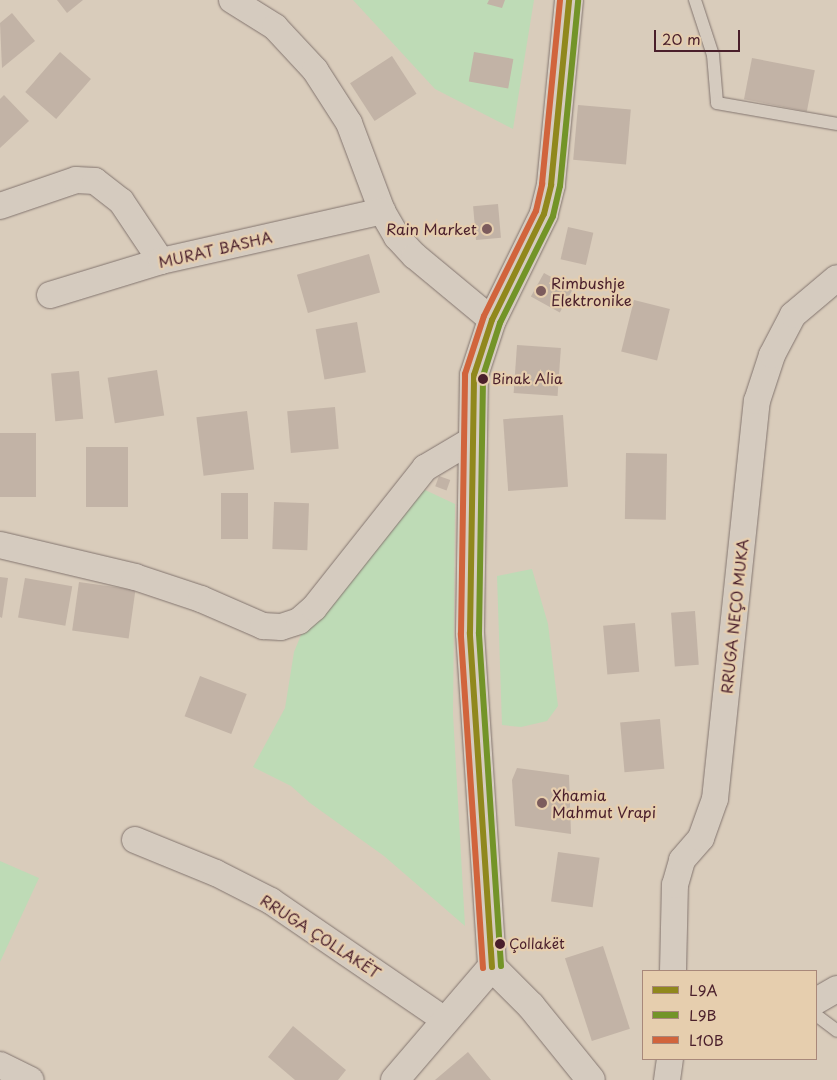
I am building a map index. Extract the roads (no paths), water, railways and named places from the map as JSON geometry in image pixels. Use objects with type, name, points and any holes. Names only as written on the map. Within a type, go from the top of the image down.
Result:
[{"type":"main road","points":[[569,0],[552,185],[544,214],[492,320],[474,375],[470,633],[492,966],[531,1006],[591,1080]]},
{"type":"main road","points":[[395,1080],[492,966]]},
{"type":"street","points":[[232,0],[275,27],[316,70],[349,123],[382,211],[397,237],[415,256],[492,320]]},
{"type":"street","points":[[0,206],[76,180],[95,181],[121,201],[161,260]]},
{"type":"street","name":"MURAT BASHA","points":[[50,295],[161,260],[382,211]]},
{"type":"street","name":"RRUGA NEÇO MUKA","points":[[673,970],[675,885],[682,860],[701,838],[715,799],[757,401],[772,355],[793,315],[837,278]]},
{"type":"street","points":[[0,545],[135,577],[201,599],[263,626],[281,627],[299,620],[314,608],[425,468],[472,440]]},
{"type":"street","name":"RRUGA ÇOLLAKËT","points":[[135,840],[216,873],[271,901],[446,1021]]},
{"type":"street","points":[[817,1001],[837,988]]},
{"type":"street","points":[[667,1080],[670,1060]]},
{"type":"street","points":[[0,1065],[31,1080]]},
{"type":"lane","points":[[695,0],[713,55],[717,103],[837,124]]},
{"type":"lane","points":[[817,1016],[837,1031]]},
{"type":"place","name":"Rain Market","points":[[487,229]]},
{"type":"place","name":"Rimbushje Elektronike","points":[[541,291]]},
{"type":"place","name":"Binak Alia","points":[[483,379]]},
{"type":"place","name":"Xhamia Mahmut Vrapi","points":[[542,803]]},
{"type":"place","name":"Çollakët","points":[[500,944]]}]
